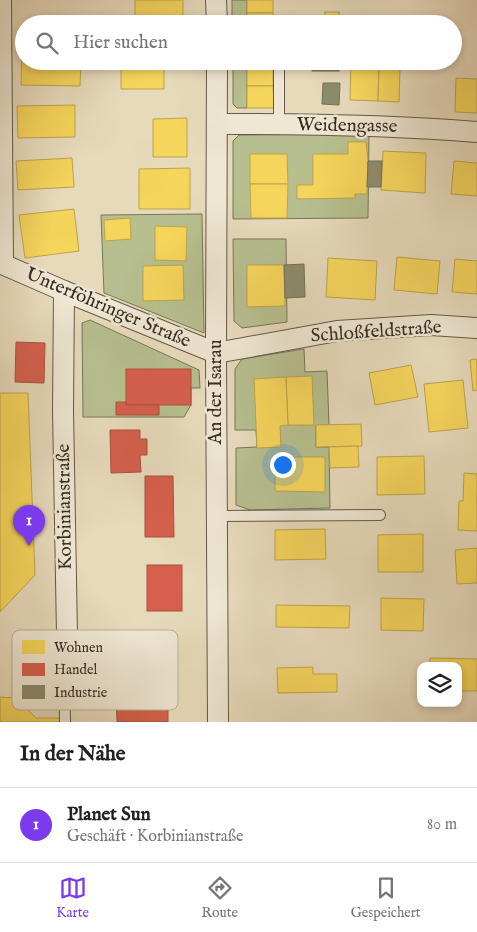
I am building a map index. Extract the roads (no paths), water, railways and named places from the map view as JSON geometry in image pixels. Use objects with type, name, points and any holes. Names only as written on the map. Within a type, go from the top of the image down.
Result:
[{"type":"street","points":[[1,0],[1,263]]},
{"type":"street","points":[[216,0],[217,15]]},
{"type":"street","name":"An der Isarau","points":[[217,70],[216,353],[218,722]]},
{"type":"street","name":"Weidengasse","points":[[218,124],[427,128],[477,132]]},
{"type":"street","name":"Unterföhringer Straße","points":[[1,263],[64,291],[216,353]]},
{"type":"street","name":"Korbinianstraße","points":[[64,291],[63,410],[67,630]]},
{"type":"street","name":"Schloßfeldstraße","points":[[216,353],[337,331],[431,326],[477,328]]},
{"type":"lane","points":[[279,70],[280,124]]},
{"type":"lane","points":[[217,516],[380,514]]},
{"type":"place","name":"Planet Sun","points":[[29,546]]}]
